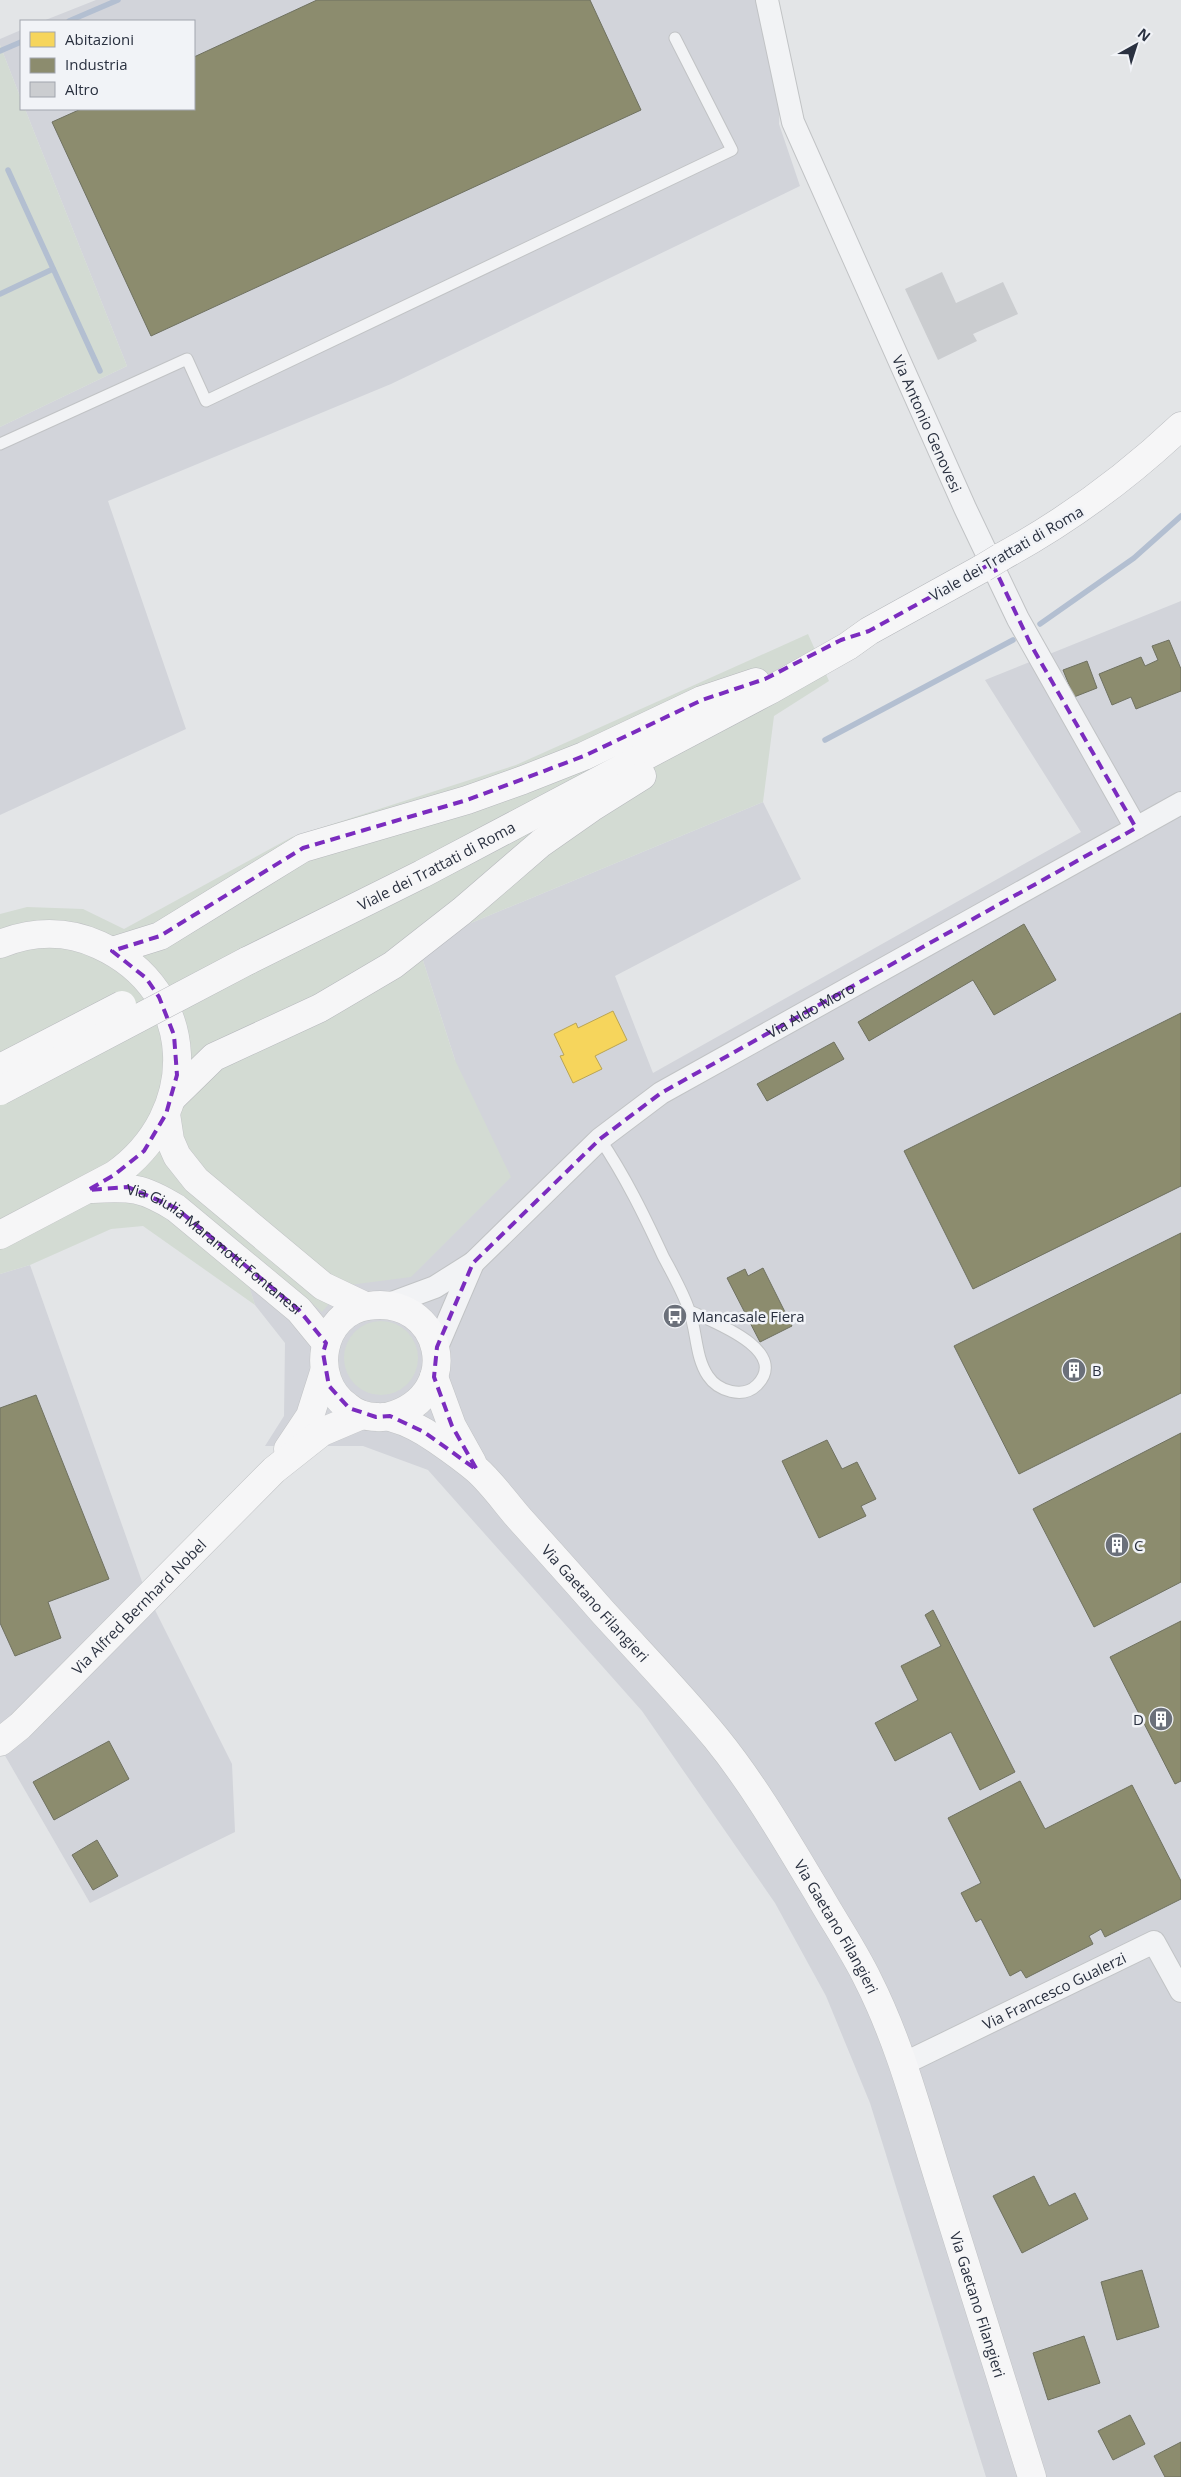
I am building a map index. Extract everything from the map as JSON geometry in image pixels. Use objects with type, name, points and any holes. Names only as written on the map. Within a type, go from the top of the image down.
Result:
[{"type":"main road","name":"Viale dei Trattati di Roma","points":[[0,1068],[244,953],[422,874],[768,684],[848,646],[869,631],[1050,531],[1126,476],[1181,426]]},
{"type":"main road","points":[[112,951],[160,936],[304,848],[467,800],[524,780],[584,756],[702,700],[768,684]]},
{"type":"main road","points":[[0,1236],[88,1190],[132,1163],[144,1151],[169,1106],[214,1057],[320,1008],[393,965],[462,911],[541,843],[591,808],[702,742],[733,721],[768,684]]},
{"type":"main road","points":[[0,944],[43,933],[75,936],[112,951],[146,978],[159,996],[169,1019],[177,1052],[177,1075],[169,1106],[170,1140],[177,1156],[196,1180],[323,1286],[377,1305],[409,1312],[425,1326],[437,1347],[434,1377],[426,1394],[413,1407],[390,1416],[376,1418],[362,1415],[349,1408],[337,1398],[329,1386],[323,1362],[326,1343],[340,1319],[377,1305]]},
{"type":"main road","name":"Viale dei Trattati di Roma","points":[[0,1091],[244,953]]},
{"type":"main road","name":"Via Giulia Maramotti Fontanesi","points":[[88,1190],[128,1187],[152,1194],[176,1208],[299,1310],[326,1343]]},
{"type":"main road","name":"Via Alfred Bernhard Nobel","points":[[274,1470],[310,1416],[324,1372]]},
{"type":"main road","name":"Via Gaetano Filangieri","points":[[434,1377],[452,1426],[477,1470],[708,1729],[732,1759],[786,1841],[868,1979],[903,2064],[1032,2477]]},
{"type":"main road","name":"Via Alfred Bernhard Nobel","points":[[0,1742],[20,1726],[146,1602],[274,1470],[322,1432],[362,1415]]},
{"type":"main road","name":"Via Gaetano Filangieri","points":[[390,1416],[424,1432],[477,1470]]},
{"type":"street","name":"Via Antonio Genovesi","points":[[767,0],[793,122],[961,498],[1018,619],[1136,828]]},
{"type":"street","name":"Via Aldo Moro","points":[[377,1305],[435,1287],[473,1263],[600,1139],[661,1093],[1181,803]]},
{"type":"street","name":"Via Aldo Moro","points":[[437,1347],[473,1263]]},
{"type":"street","name":"Via Francesco Gualerzi","points":[[903,2064],[1154,1942],[1181,1991]]},
{"type":"lane","points":[[0,444],[186,359],[206,401],[732,150],[675,38]]},
{"type":"lane","points":[[600,1139],[625,1176],[690,1311],[698,1352],[707,1375],[725,1390],[746,1391],[754,1388],[761,1381],[765,1370],[763,1360],[755,1346],[736,1333],[690,1311]]},
{"type":"highlighted area","points":[[992,563],[1031,645],[1136,828],[661,1093],[600,1139],[473,1263],[437,1347],[434,1377],[452,1426],[477,1470],[424,1432],[390,1416],[376,1417],[349,1408],[329,1386],[323,1353],[326,1343],[299,1310],[176,1208],[128,1187],[88,1190],[114,1175],[144,1151],[166,1114],[177,1075],[174,1035],[159,997],[146,978],[112,951],[160,936],[303,848],[467,800],[584,756],[702,700],[765,679],[841,640],[869,631]]},
{"type":"shaded area","points":[[96,0],[769,0],[781,46],[779,124],[800,186],[391,384],[108,501],[186,729],[0,815],[0,427],[127,366],[25,110],[195,110],[195,20],[46,20]]},
{"type":"shaded area","points":[[20,30],[20,96],[0,45],[0,39]]},
{"type":"shaded area","points":[[0,45],[20,96],[20,110],[25,110],[127,366],[0,427]]},
{"type":"shaded area","points":[[1181,601],[1181,2477],[986,2477],[870,2103],[826,1996],[775,1903],[642,1711],[428,1470],[363,1446],[265,1446],[284,1416],[285,1343],[255,1305],[239,1257],[455,1060],[418,945],[763,802],[801,879],[615,976],[653,1073],[1081,832],[985,680]]},
{"type":"shaded area","points":[[808,634],[829,681],[774,716],[763,802],[418,945],[455,1060],[511,1177],[411,1277],[349,1285],[327,1302],[328,1305],[322,1312],[285,1280],[240,1257],[255,1305],[143,1226],[111,1229],[30,1265],[0,1274],[0,914],[27,907],[83,909],[124,929],[292,837],[516,765]]},
{"type":"shaded area","points":[[30,1265],[145,1590],[232,1764],[235,1832],[90,1903],[0,1747],[0,1274]]},
{"type":"shaded area","points":[[381,1321],[402,1327],[412,1337],[418,1358],[412,1379],[402,1389],[381,1395],[360,1389],[350,1379],[344,1358],[350,1337],[360,1327]]},
{"type":"building: Abitazioni","points":[[613,1011],[627,1040],[595,1056],[602,1069],[573,1083],[560,1056],[564,1055],[554,1034],[576,1023],[578,1028]]},
{"type":"building: Industria","points":[[317,0],[590,0],[641,110],[151,336],[52,122],[79,110],[195,110],[195,57]]},
{"type":"building: Industria","points":[[1169,640],[1181,669],[1181,691],[1136,709],[1131,697],[1112,705],[1099,674],[1141,657],[1145,666],[1158,660],[1152,646]]},
{"type":"building: Industria","points":[[1087,661],[1097,688],[1074,697],[1063,670]]},
{"type":"building: Industria","points":[[1024,924],[1056,980],[994,1015],[973,980],[869,1041],[858,1022]]},
{"type":"building: Industria","points":[[1181,1013],[1181,1186],[973,1289],[904,1151]]},
{"type":"building: Industria","points":[[834,1042],[844,1059],[767,1101],[757,1084]]},
{"type":"building: Industria","name":"B","points":[[1181,1233],[1181,1393],[1019,1474],[954,1346]]},
{"type":"building: Industria","points":[[763,1268],[792,1326],[760,1342],[727,1278],[745,1269],[748,1276]]},
{"type":"building: Industria","points":[[36,1395],[109,1579],[48,1602],[61,1638],[15,1656],[0,1623],[0,1408]]},
{"type":"building: Industria","name":"C","points":[[1181,1433],[1181,1582],[1094,1627],[1033,1509]]},
{"type":"building: Industria","points":[[827,1440],[842,1469],[857,1462],[876,1499],[861,1506],[866,1516],[819,1538],[782,1461]]},
{"type":"building: Industria","points":[[933,1610],[1015,1772],[980,1790],[951,1732],[895,1761],[875,1723],[918,1700],[901,1666],[941,1646],[925,1615]]},
{"type":"building: Industria","name":"D","points":[[1181,1621],[1181,1781],[1175,1784],[1110,1657]]},
{"type":"building: Industria","points":[[109,1741],[129,1779],[54,1820],[33,1782]]},
{"type":"building: Industria","points":[[1020,1781],[1045,1829],[1132,1785],[1181,1881],[1181,1899],[1105,1937],[1101,1929],[1089,1936],[1093,1944],[1026,1978],[1021,1970],[1010,1976],[981,1919],[976,1922],[961,1893],[981,1883],[948,1818]]},
{"type":"building: Industria","points":[[97,1840],[118,1876],[93,1890],[72,1855]]},
{"type":"building: Industria","points":[[1034,2176],[1049,2206],[1075,2193],[1088,2219],[1022,2253],[993,2196]]},
{"type":"building: Industria","points":[[1142,2270],[1159,2327],[1117,2340],[1101,2282]]},
{"type":"building: Industria","points":[[1084,2336],[1100,2383],[1048,2400],[1033,2353]]},
{"type":"building: Industria","points":[[1130,2415],[1145,2444],[1113,2460],[1098,2431]]},
{"type":"building: Industria","points":[[1181,2442],[1181,2477],[1165,2477],[1154,2456]]},
{"type":"building: Altro","points":[[942,272],[956,303],[1003,282],[1018,314],[973,334],[977,341],[938,360],[905,289]]},
{"type":"waterway","points":[[71,20],[118,0]]},
{"type":"waterway","points":[[0,51],[20,42]]},
{"type":"waterway","points":[[8,170],[100,371]]},
{"type":"waterway","points":[[0,294],[53,269]]},
{"type":"waterway","points":[[1040,624],[1134,558],[1181,516]]},
{"type":"waterway","points":[[825,740],[1013,640]]},
{"type":"place","name":"Mancasale Fiera","points":[[675,1316]]},
{"type":"place","name":"B","points":[[1074,1370]]},
{"type":"place","name":"C","points":[[1117,1545]]},
{"type":"place","name":"D","points":[[1161,1719]]}]
